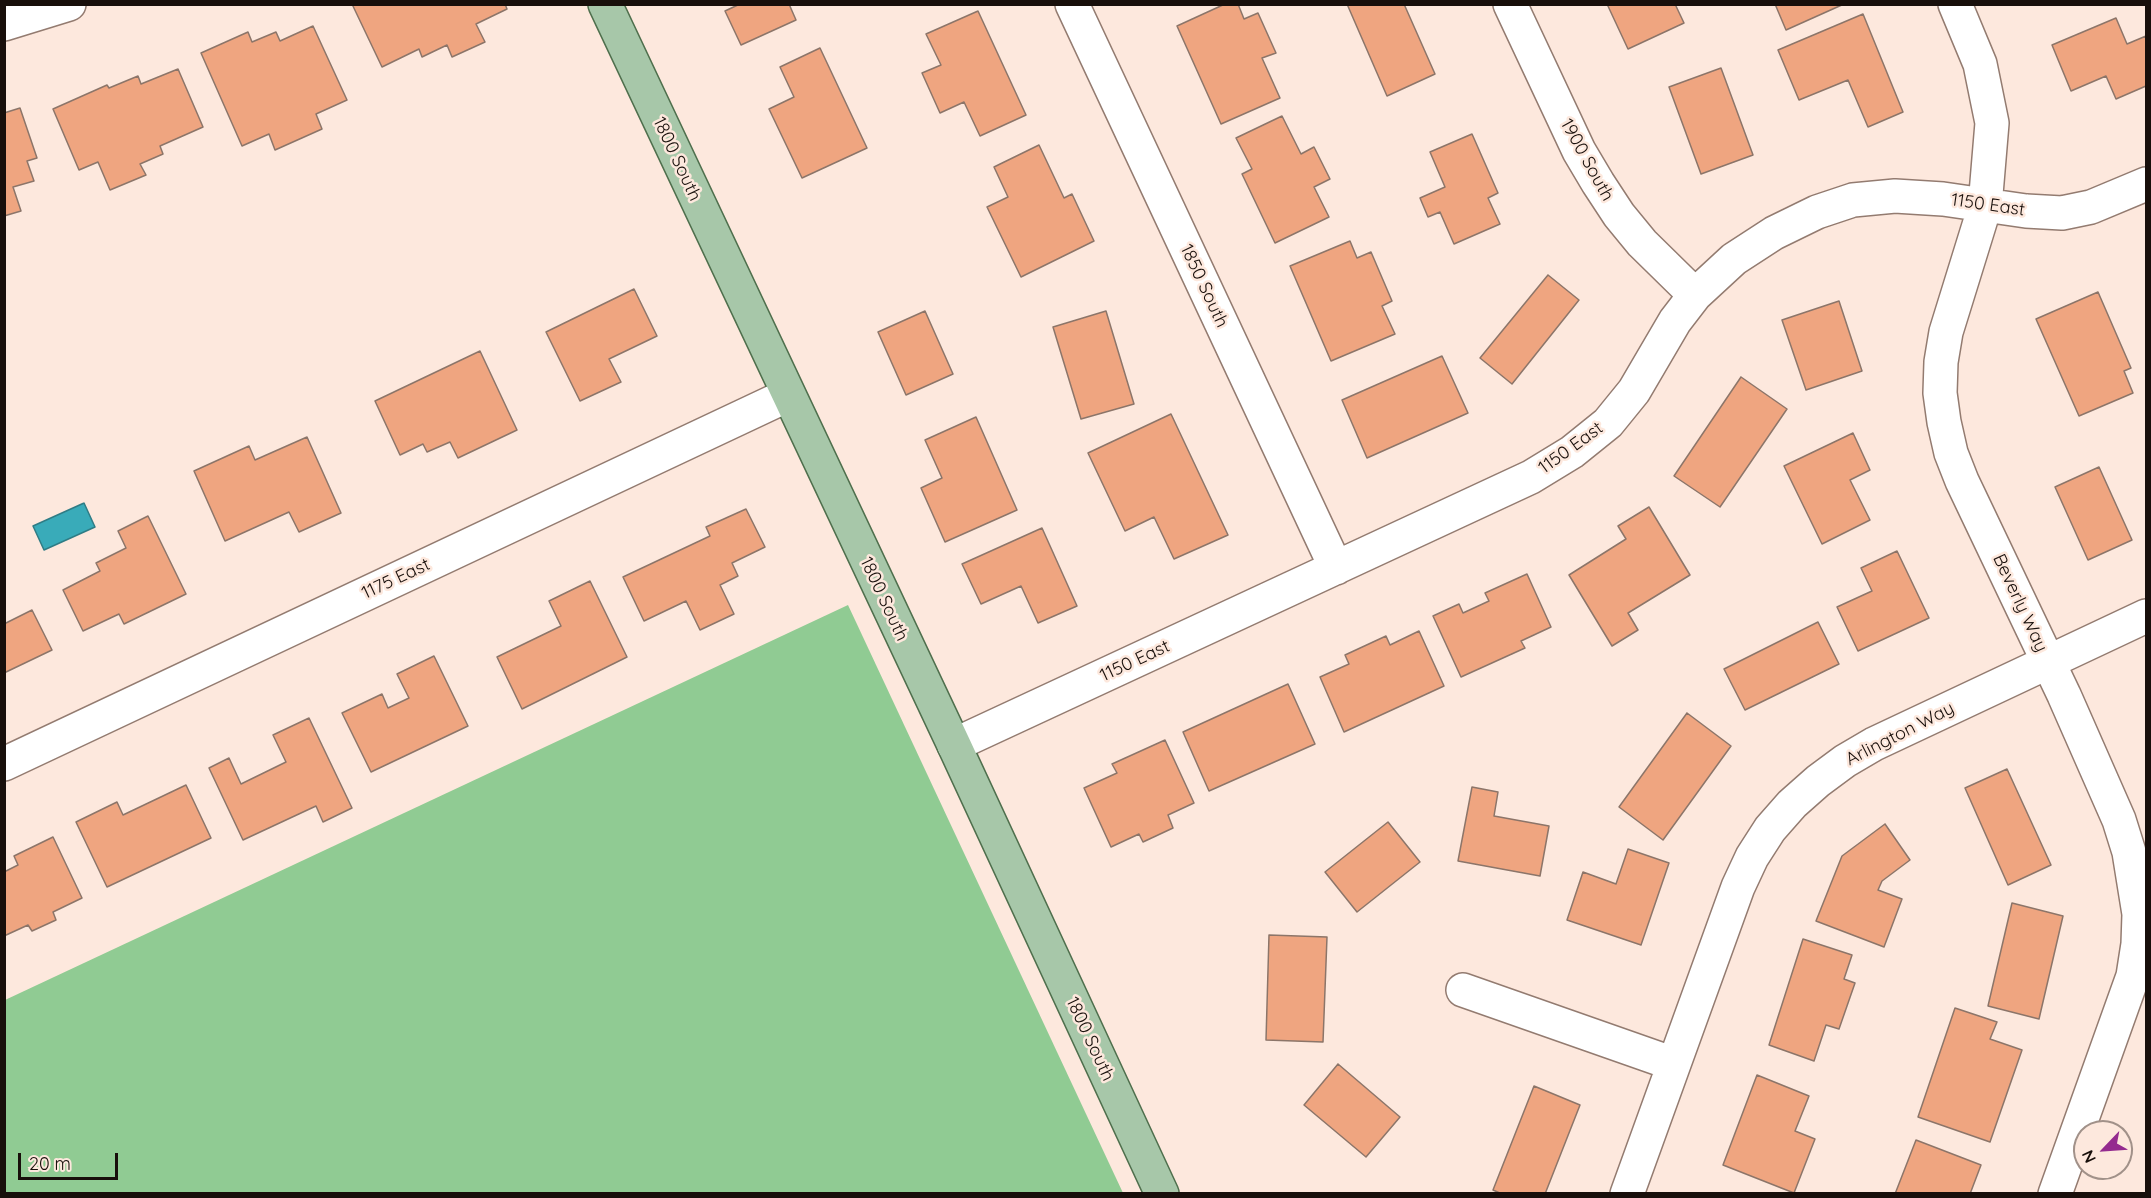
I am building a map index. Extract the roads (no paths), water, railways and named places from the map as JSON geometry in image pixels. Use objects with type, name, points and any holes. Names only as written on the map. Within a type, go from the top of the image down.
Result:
[{"type":"main road","name":"1800 South","points":[[605,4],[954,745],[1162,1194]]},
{"type":"street","points":[[4,24],[69,4]]},
{"type":"street","name":"1850 South","points":[[1072,4],[1336,568]]},
{"type":"street","name":"1900 South","points":[[1510,4],[1579,151],[1598,183],[1619,215],[1642,243],[1695,295]]},
{"type":"street","name":"Beverly Way","points":[[1955,4],[1980,64],[1992,123],[1985,206],[1946,332],[1940,393],[1944,422],[1951,453],[1962,481],[2064,695],[2119,820],[2129,852],[2139,914],[2138,944],[2130,985],[2055,1194]]},
{"type":"street","name":"1150 East","points":[[954,745],[1531,477],[1572,452],[1608,423],[1634,391],[1675,321],[1695,295],[1734,259],[1774,233],[1817,212],[1853,200],[1895,196],[1943,199],[1985,206],[2062,213],[2091,207],[2146,184]]},
{"type":"street","name":"1175 East","points":[[4,764],[788,395]]},
{"type":"street","name":"Arlington Way","points":[[1627,1194],[1738,887],[1752,857],[1770,829],[1792,804],[1845,761],[1874,744],[2146,616]]},
{"type":"street","points":[[1463,990],[1674,1064]]},
{"type":"water","points":[[84,503],[95,527],[44,550],[33,526]]}]
